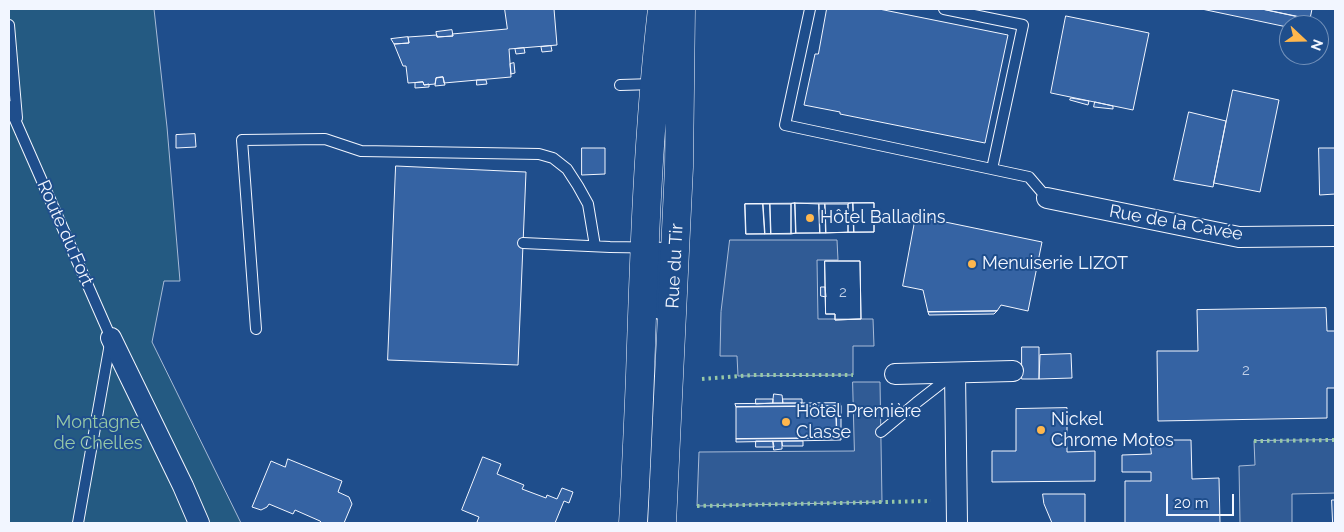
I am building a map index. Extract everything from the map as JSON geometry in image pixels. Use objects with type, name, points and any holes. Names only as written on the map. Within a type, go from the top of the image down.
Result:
[{"type":"main road","name":"Rue du Tir","points":[[662,9],[667,84],[679,167],[662,523]]},
{"type":"main road","name":"Rue du Tir","points":[[633,523],[644,248],[667,84],[681,9]]},
{"type":"street","name":"Rue de la Cavée","points":[[1047,198],[1238,237],[1335,236]]},
{"type":"street","points":[[644,248],[660,266],[660,313],[656,372],[666,440]]},
{"type":"street","name":"Route du Fort","points":[[111,338],[199,523]]},
{"type":"street","points":[[895,374],[1013,371]]},
{"type":"street","points":[[955,373],[957,523]]},
{"type":"street","name":"Rue du Tir","points":[[640,377],[648,436],[645,523]]},
{"type":"lane","points":[[810,9],[785,125],[1029,177],[1047,198]]},
{"type":"lane","points":[[944,9],[1023,25],[992,169]]},
{"type":"lane","name":"Route du Fort","points":[[9,25],[18,129]]},
{"type":"lane","points":[[620,85],[667,84]]},
{"type":"lane","name":"Route du Fort","points":[[9,106],[111,338]]},
{"type":"lane","points":[[256,329],[242,140],[325,139],[361,151],[539,154],[553,158],[566,168],[588,204],[595,246]]},
{"type":"lane","points":[[523,243],[676,248]]},
{"type":"lane","points":[[78,523],[111,338]]},
{"type":"lane","points":[[881,432],[955,373]]},
{"type":"green space","name":"Montagne de Chelles","points":[[9,9],[154,9],[167,127],[180,281],[164,281],[152,342],[241,523],[9,523]]},
{"type":"shaded area","points":[[730,240],[837,240],[838,260],[817,260],[818,319],[873,319],[874,346],[853,346],[853,375],[738,376],[737,356],[720,356],[721,312]]},
{"type":"shaded area","points":[[853,382],[880,382],[882,502],[697,506],[699,452],[854,451]]},
{"type":"shaded area","points":[[1335,440],[1335,493],[1292,494],[1292,523],[1240,523],[1239,466],[1255,465],[1254,441]]},
{"type":"building","points":[[505,9],[554,9],[557,45],[509,49],[511,77],[444,83],[443,77],[436,78],[435,84],[424,85],[423,82],[408,83],[406,66],[403,66],[394,44],[409,43],[408,37],[453,36],[452,34],[507,29]]},
{"type":"building","points":[[827,9],[879,9],[1008,35],[985,143],[804,105],[815,54],[818,54]]},
{"type":"building","points":[[1202,9],[1262,9],[1291,15],[1279,15],[1279,25]]},
{"type":"building","points":[[1262,9],[1312,9],[1311,15],[1291,15]]},
{"type":"building","points":[[1066,16],[1149,33],[1133,110],[1051,93]]},
{"type":"building","points":[[452,30],[453,36],[437,37],[436,32]]},
{"type":"building","points":[[408,37],[409,43],[394,44],[391,39]]},
{"type":"building","points":[[551,46],[552,51],[542,52],[541,47]]},
{"type":"building","points":[[524,48],[525,53],[516,54],[515,49]]},
{"type":"building","points":[[514,63],[515,73],[511,74],[510,64]]},
{"type":"building","points":[[443,77],[445,85],[435,86],[436,78]]},
{"type":"building","points":[[477,80],[486,80],[487,84],[477,85]]},
{"type":"building","points":[[423,82],[424,85],[429,84],[429,87],[415,88],[415,83]]},
{"type":"building","points":[[1233,90],[1279,100],[1260,192],[1214,183]]},
{"type":"building","points":[[1071,98],[1089,101],[1088,105],[1070,100]]},
{"type":"building","points":[[1095,102],[1113,106],[1113,109],[1094,107]]},
{"type":"building","points":[[1189,112],[1226,121],[1213,187],[1174,180]]},
{"type":"building","points":[[195,134],[196,147],[176,148],[176,135]]},
{"type":"building","points":[[582,148],[605,148],[605,174],[582,175]]},
{"type":"building","points":[[1319,148],[1335,148],[1335,194],[1320,195]]},
{"type":"building","points":[[396,166],[526,172],[518,365],[388,360]]},
{"type":"building","points":[[795,203],[819,204],[820,233],[796,233]]},
{"type":"building","points":[[795,203],[796,233],[791,234],[791,204]]},
{"type":"building","points":[[853,203],[854,232],[848,232],[848,204]]},
{"type":"building","points":[[853,203],[874,203],[874,232],[854,232]]},
{"type":"building","name":"Hôtel Balladins","points":[[874,203],[874,232],[746,234],[745,204]]},
{"type":"building","points":[[745,204],[763,204],[765,234],[746,234]]},
{"type":"building","points":[[763,204],[770,204],[771,234],[765,234]]},
{"type":"building","points":[[770,204],[791,204],[791,234],[771,234]]},
{"type":"building","points":[[819,204],[825,204],[826,233],[820,233]]},
{"type":"building","points":[[825,204],[848,204],[848,232],[826,233]]},
{"type":"building","name":"Menuiserie LIZOT","points":[[916,216],[1042,242],[1028,311],[1001,305],[997,311],[928,312],[923,290],[903,286]]},
{"type":"building","name":"Hôtel Balladins","points":[[825,261],[860,261],[861,319],[835,320],[835,314],[826,314]]},
{"type":"building","name":"Hôtel Balladins","points":[[825,261],[860,261],[861,319],[835,320],[835,314],[826,314]]},
{"type":"building","points":[[821,287],[825,287],[826,297],[821,296]]},
{"type":"building","points":[[1326,308],[1327,331],[1335,331],[1335,388],[1327,388],[1327,418],[1158,421],[1157,351],[1198,351],[1197,310]]},
{"type":"building","points":[[997,311],[994,314],[929,315],[928,312]]},
{"type":"building","points":[[1022,347],[1039,347],[1039,379],[1022,379]]},
{"type":"building","points":[[1071,354],[1072,378],[1039,379],[1040,355]]},
{"type":"building","points":[[774,394],[782,395],[783,403],[773,403]]},
{"type":"building","points":[[756,399],[773,399],[773,403],[756,404]]},
{"type":"building","points":[[783,399],[802,399],[802,403],[783,403]]},
{"type":"building","points":[[840,403],[841,406],[736,407],[735,404]]},
{"type":"building","name":"Hôtel Première Classe","points":[[836,406],[837,438],[736,439],[736,407]]},
{"type":"building","points":[[836,406],[841,406],[841,438],[837,438]]},
{"type":"building","name":"Nickel Chrome Motos","points":[[1067,408],[1067,452],[1095,451],[1095,481],[992,482],[992,451],[1016,451],[1016,409]]},
{"type":"building","points":[[841,438],[841,440],[736,442],[736,439]]},
{"type":"building","points":[[1150,440],[1191,440],[1192,479],[1219,478],[1220,523],[1125,523],[1125,481],[1151,481],[1151,472],[1122,472],[1122,455],[1151,454]]},
{"type":"building","points":[[756,441],[773,441],[774,447],[756,447]]},
{"type":"building","points":[[773,441],[782,441],[782,449],[774,450]]},
{"type":"building","points":[[782,441],[803,441],[803,446],[783,446]]},
{"type":"building","points":[[483,457],[501,464],[497,474],[524,485],[522,489],[546,498],[547,495],[557,499],[562,488],[573,492],[569,503],[564,501],[555,523],[480,523],[477,522],[479,517],[462,510]]},
{"type":"building","points":[[288,459],[342,481],[338,492],[349,497],[352,504],[344,523],[322,523],[295,510],[293,514],[269,504],[261,510],[252,507],[271,461],[285,467]]},
{"type":"building","points":[[1043,494],[1085,494],[1085,523],[1052,523],[1044,504]]},
{"type":"building","points":[[1332,500],[1335,500],[1335,523],[1333,523]]},
{"type":"hedge","points":[[702,379],[754,375],[853,375]]},
{"type":"hedge","points":[[1254,441],[1335,440]]},
{"type":"hedge","points":[[697,506],[931,501]]},
{"type":"place","name":"Hôtel Balladins","points":[[810,218]]},
{"type":"place","name":"Menuiserie LIZOT","points":[[972,264]]},
{"type":"place","name":"Hôtel Première Classe","points":[[786,422]]},
{"type":"place","name":"Nickel Chrome Motos","points":[[1041,430]]}]
